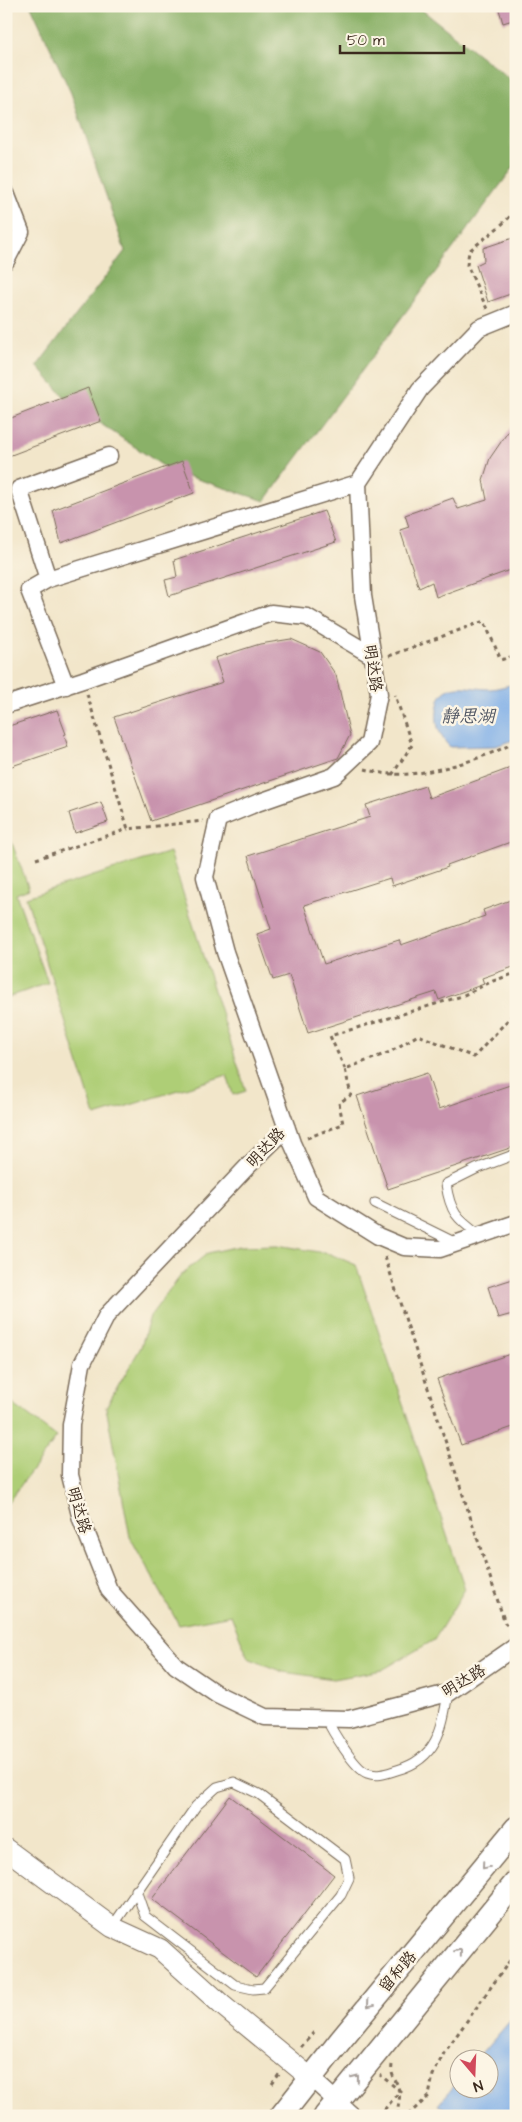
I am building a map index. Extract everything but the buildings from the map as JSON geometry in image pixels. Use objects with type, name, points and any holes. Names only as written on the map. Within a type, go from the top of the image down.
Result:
[{"type":"main road","name":"留和路","points":[[281,2116],[340,2041],[516,1828]]},
{"type":"main road","points":[[338,2111],[516,1882]]},
{"type":"street","points":[[6,193],[22,232],[6,262]]},
{"type":"street","points":[[66,686],[29,590],[48,579],[358,483],[420,389],[479,328],[516,313]]},
{"type":"street","points":[[48,579],[19,489],[109,456]]},
{"type":"street","name":"明达路","points":[[358,483],[363,596],[379,694],[369,743],[334,776],[257,802],[218,819],[205,877],[226,952],[290,1136],[246,1167],[107,1315],[82,1364],[71,1424],[70,1474],[81,1519],[108,1590],[176,1666],[217,1694],[265,1717],[349,1719],[448,1693],[516,1646]]},
{"type":"street","points":[[6,705],[66,686],[270,614],[307,617],[373,659]]},
{"type":"street","points":[[290,1136],[316,1197],[378,1236],[404,1248],[440,1249],[516,1223]]},
{"type":"street","points":[[6,1849],[112,1927],[160,1949],[222,2005],[312,2078],[338,2111]]},
{"type":"lane","points":[[479,1235],[458,1220],[448,1202],[446,1184],[476,1169],[516,1154]]},
{"type":"lane","points":[[375,1203],[457,1243]]},
{"type":"lane","points":[[326,1718],[337,1741],[366,1773],[381,1775],[413,1766],[428,1753],[443,1723],[448,1693]]},
{"type":"lane","points":[[112,1927],[136,1890],[196,1806],[217,1787],[234,1782],[259,1794],[345,1859],[349,1878],[341,1894],[264,1988],[253,1989],[235,1985],[145,1916],[136,1890]]},
{"type":"path","points":[[493,322],[467,265],[469,251],[500,226],[516,210]]},
{"type":"path","points":[[373,659],[484,621],[500,660],[516,655]]},
{"type":"path","points":[[83,680],[128,829]]},
{"type":"path","points":[[392,775],[412,745],[393,689]]},
{"type":"path","points":[[351,760],[360,768],[392,775],[427,772],[500,751],[516,742]]},
{"type":"path","points":[[36,859],[128,829],[218,819]]},
{"type":"path","points":[[290,1136],[344,1124],[339,1103],[351,1095],[346,1069],[330,1036],[462,996],[493,981],[516,973]]},
{"type":"path","points":[[346,1069],[390,1052],[418,1035],[474,1057],[516,1012]]},
{"type":"path","points":[[378,1236],[505,1623],[516,1633]]},
{"type":"path","points":[[408,2115],[429,2096],[433,2075],[444,2053],[516,1952]]},
{"type":"path","points":[[399,2116],[400,2091]]},
{"type":"green space","points":[[31,6],[417,6],[516,84],[516,164],[265,501],[169,470],[70,403],[37,366],[125,251],[71,93]]},
{"type":"green space","points":[[6,827],[29,889],[16,894],[48,983],[6,998]]},
{"type":"green space","points":[[170,852],[246,1091],[233,1095],[227,1075],[95,1116],[26,897]]},
{"type":"green space","points":[[278,1245],[330,1254],[356,1265],[465,1589],[434,1640],[382,1670],[334,1679],[283,1672],[248,1658],[231,1615],[179,1625],[130,1537],[106,1407],[141,1347],[150,1316],[182,1274],[208,1253],[240,1246]]},
{"type":"green space","points":[[6,1399],[57,1437],[6,1505]]},
{"type":"water","name":"静思湖","points":[[516,684],[516,739],[496,746],[450,747],[446,743],[441,735],[437,721],[439,699],[445,691],[457,687],[489,689]]},
{"type":"water","points":[[516,2014],[516,2116],[459,2116],[438,2105],[450,2091],[450,2100],[500,2100],[500,2050],[485,2050]]}]
